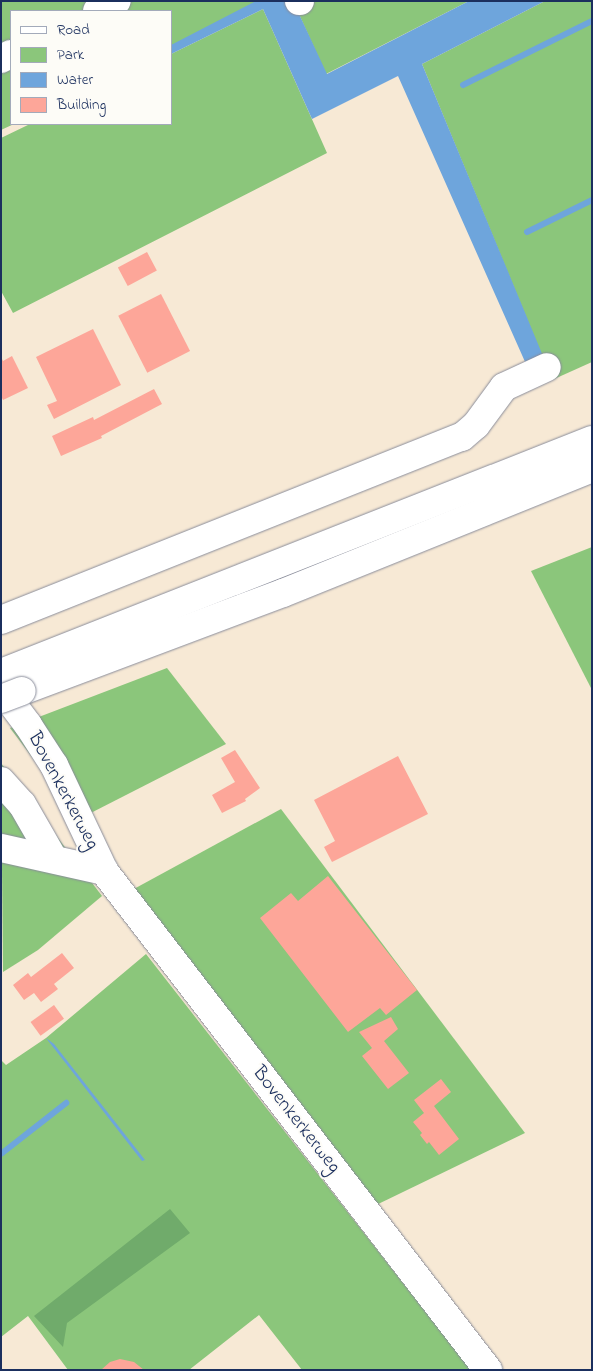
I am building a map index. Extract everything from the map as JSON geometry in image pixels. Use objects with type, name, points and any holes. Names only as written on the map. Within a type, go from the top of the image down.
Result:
[{"type":"main road","points":[[99,10],[117,1]]},
{"type":"main road","points":[[1,620],[462,437],[476,426],[504,387],[547,367]]},
{"type":"main road","points":[[6,684],[592,440]]},
{"type":"main road","points":[[6,684],[283,593],[592,468]]},
{"type":"main road","name":"Bovenkerkerweg","points":[[6,684],[28,725],[54,765],[104,871],[488,1370]]},
{"type":"main road","points":[[1,781],[22,804],[53,858]]},
{"type":"main road","name":"Bovenkerkerweg","points":[[1,848],[53,858],[104,871]]},
{"type":"green space","points":[[1,1],[256,1],[257,3],[172,46],[172,10],[10,10],[10,125],[12,125],[1,130]]},
{"type":"green space","points":[[293,1],[469,1],[326,74]]},
{"type":"green space","points":[[545,1],[592,1],[592,362],[552,380],[422,64]]},
{"type":"green space","points":[[263,9],[327,153],[13,313],[1,291],[1,138],[28,125],[172,125],[172,54]]},
{"type":"green space","points":[[592,547],[592,690],[531,571]]},
{"type":"green space","points":[[167,668],[226,744],[79,819],[10,728]]},
{"type":"green space","points":[[1,763],[102,896],[38,950],[3,972]]},
{"type":"green space","points":[[281,809],[525,1133],[372,1207],[132,890]]},
{"type":"green space","points":[[146,954],[471,1370],[302,1370],[259,1315],[189,1370],[68,1370],[28,1316],[1,1337],[1,1060],[6,1065],[46,1038]]},
{"type":"green space","points":[[170,1209],[190,1233],[67,1323],[63,1347],[34,1316]]},
{"type":"water","points":[[256,1],[293,1],[327,74],[469,1],[545,1],[422,64],[543,356],[526,364],[398,76],[312,119],[263,9],[172,54],[172,44]]},
{"type":"water","points":[[46,1038],[54,1044],[145,1160],[142,1161]]},
{"type":"building","points":[[147,252],[157,271],[128,286],[118,267]]},
{"type":"building","points":[[161,294],[190,351],[147,373],[118,316]]},
{"type":"building","points":[[93,329],[121,385],[54,419],[47,405],[57,401],[36,357]]},
{"type":"building","points":[[12,356],[28,388],[3,400],[1,396],[1,357],[3,361]]},
{"type":"building","points":[[154,389],[162,404],[101,436],[102,438],[61,456],[52,436],[93,417],[94,420]]},
{"type":"building","points":[[235,750],[260,788],[245,799],[246,801],[222,813],[212,795],[235,782],[221,758]]},
{"type":"building","points":[[398,756],[428,814],[332,862],[324,847],[335,841],[314,800]]},
{"type":"building","points":[[328,876],[417,990],[386,1015],[380,1008],[348,1032],[260,918],[291,893],[298,901]]},
{"type":"building","points":[[62,953],[74,968],[54,984],[58,989],[41,1002],[34,993],[24,1000],[13,985],[28,973],[31,977]]},
{"type":"building","points":[[54,1005],[64,1019],[41,1036],[31,1022]]},
{"type":"building","points":[[391,1017],[398,1029],[384,1041],[409,1073],[388,1089],[362,1056],[372,1048],[359,1032]]},
{"type":"building","points":[[441,1079],[451,1092],[434,1106],[459,1139],[439,1155],[429,1142],[427,1144],[420,1135],[422,1133],[413,1122],[424,1113],[414,1100]]},
{"type":"building","points":[[120,1359],[134,1362],[144,1370],[101,1370],[110,1362]]},
{"type":"waterway","points":[[463,85],[592,21]]},
{"type":"waterway","points":[[527,232],[592,200]]},
{"type":"waterway","points":[[1,1154],[66,1103]]}]
